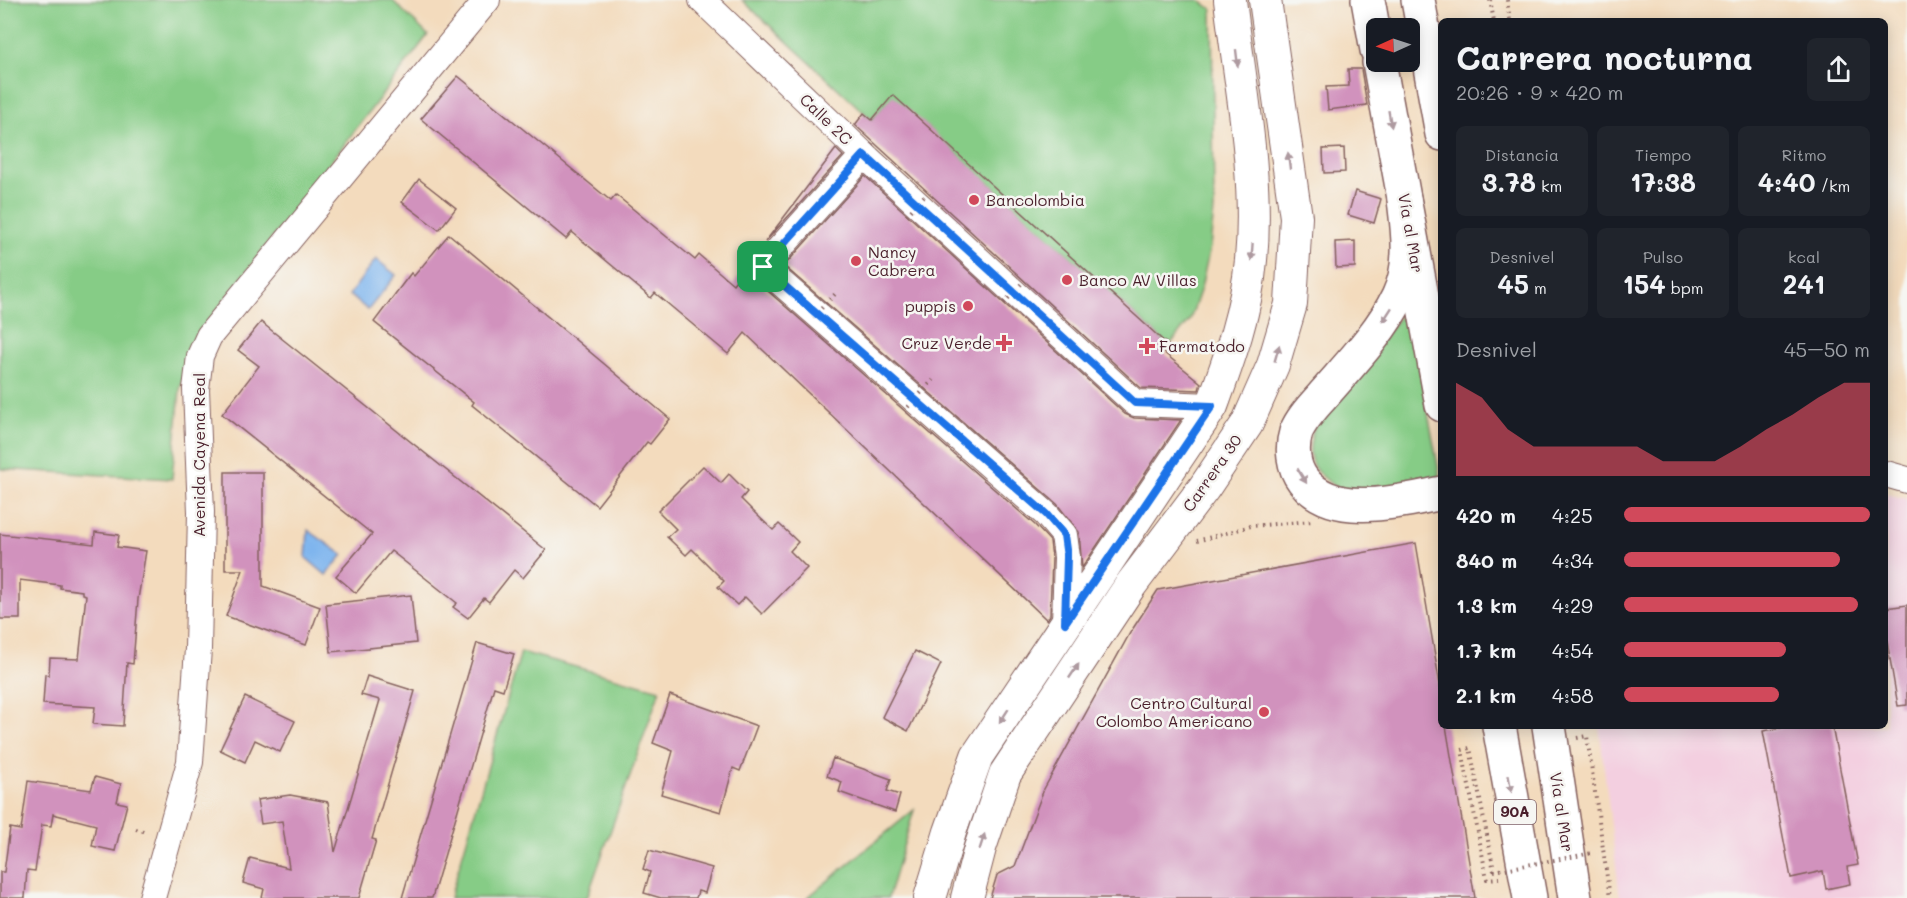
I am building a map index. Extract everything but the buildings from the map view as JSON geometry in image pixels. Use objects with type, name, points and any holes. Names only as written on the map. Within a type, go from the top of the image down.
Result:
[{"type":"highway","points":[[1368,0],[1371,18]]},
{"type":"highway","points":[[1418,0],[1438,112]]},
{"type":"highway","name":"Vía al Mar","points":[[1381,72],[1438,383]]},
{"type":"highway","points":[[1404,199],[1410,257],[1398,297],[1386,317],[1299,425],[1293,451],[1299,475],[1311,490],[1327,499],[1358,504],[1400,501],[1438,495]]},
{"type":"highway","name":"90A","points":[[1500,729],[1530,898]]},
{"type":"highway","name":"Vía al Mar","points":[[1549,729],[1575,898]]},
{"type":"main road","points":[[930,898],[977,756],[1212,406],[1243,305],[1251,263],[1254,223],[1230,0]]},
{"type":"main road","name":"Carrera 30","points":[[967,898],[980,848],[1005,774],[1130,586],[1204,488],[1247,424],[1273,365],[1291,304],[1296,217],[1265,0]]},
{"type":"street","name":"Avenida Cayena Real","points":[[152,898],[190,762],[198,638],[201,512],[196,389],[200,356],[209,336],[487,0]]},
{"type":"street","name":"Calle 2C","points":[[702,0],[864,155],[1135,403],[1212,406]]},
{"type":"street","points":[[864,155],[763,267],[1046,514],[1064,535],[1067,557],[1065,623]]},
{"type":"street","points":[[1888,475],[1907,480]]},
{"type":"path","points":[[1490,0],[1493,18]]},
{"type":"path","points":[[1507,0],[1510,18]]},
{"type":"path","points":[[907,215],[926,194]]},
{"type":"path","points":[[1004,303],[1022,283]]},
{"type":"path","points":[[813,317],[837,292]]},
{"type":"path","points":[[908,406],[933,380]]},
{"type":"path","points":[[1193,543],[1251,526],[1321,519]]},
{"type":"path","points":[[1577,750],[1575,738],[1587,736],[1610,898]]},
{"type":"path","points":[[1487,879],[1462,750],[1470,748],[1494,871],[1593,853],[1591,842]]},
{"type":"shaded area","points":[[1888,494],[1907,499],[1907,898],[1620,898],[1599,729],[1888,729]]},
{"type":"green space","points":[[0,0],[392,0],[428,35],[195,339],[180,389],[172,479],[0,469]]},
{"type":"green space","points":[[742,0],[1199,0],[1212,9],[1214,210],[1210,247],[1201,288],[1190,320],[1169,346],[893,96],[872,120]]},
{"type":"green space","points":[[1408,306],[1438,466],[1438,477],[1378,491],[1344,492],[1332,485],[1312,465],[1310,445],[1315,425]]},
{"type":"green space","points":[[521,652],[660,690],[587,898],[450,898]]},
{"type":"green space","points":[[914,810],[888,898],[807,898]]},
{"type":"water","points":[[376,259],[396,275],[368,310],[349,295]]},
{"type":"water","points":[[308,530],[343,555],[326,575],[306,558]]},
{"type":"place","name":"Bancolombia","points":[[974,200]]},
{"type":"place","name":"Nancy Cabrera","points":[[856,261]]},
{"type":"place","name":"Banco AV Villas","points":[[1067,280]]},
{"type":"place","name":"puppis","points":[[968,306]]},
{"type":"place","name":"Cruz Verde","points":[[1004,343]]},
{"type":"place","name":"Farmatodo","points":[[1147,346]]},
{"type":"place","name":"Centro Cultural Colombo Americano","points":[[1264,712]]},
{"type":"route","points":[[864,155],[1135,403],[1212,406],[1065,623],[1067,557],[1064,535],[1046,514],[763,267],[864,155]]}]
